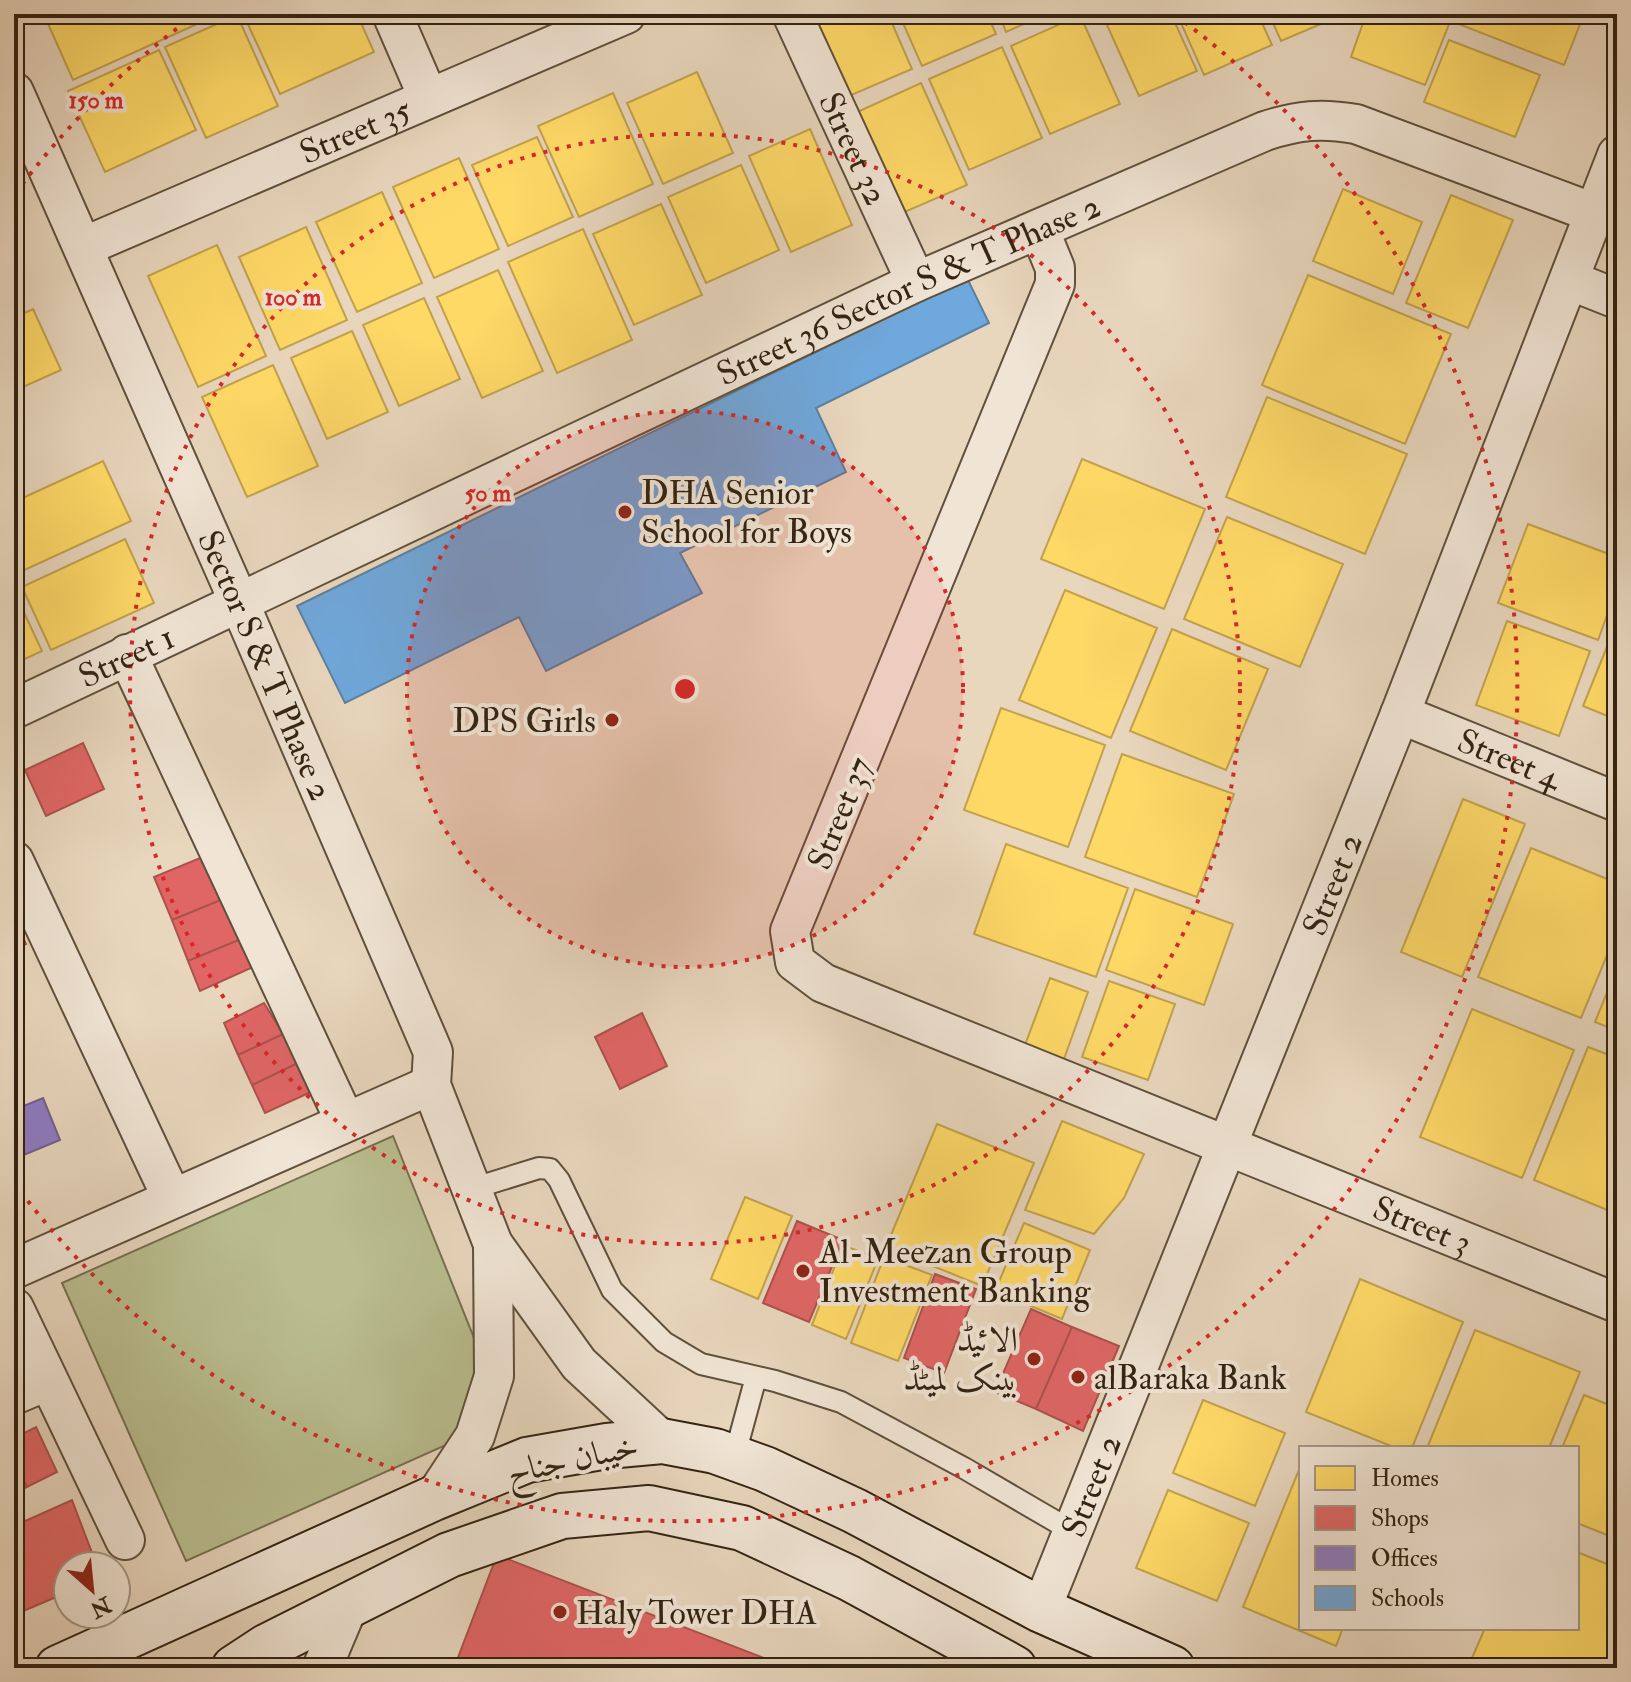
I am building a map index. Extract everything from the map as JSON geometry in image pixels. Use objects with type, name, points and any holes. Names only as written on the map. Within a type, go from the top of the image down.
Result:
[{"type":"main road","name":"خیبان جناح","points":[[79,1663],[434,1498],[527,1460],[607,1446],[662,1441],[715,1451],[765,1469],[855,1511],[1041,1610],[1172,1668]]},
{"type":"main road","name":"خیبان جناح","points":[[234,1668],[266,1647],[449,1555],[562,1516],[649,1508],[742,1528],[849,1578],[1014,1668]]},
{"type":"street","points":[[392,14],[428,97]]},
{"type":"street","name":"Street 35","points":[[83,247],[626,14]]},
{"type":"street","name":"Street 32","points":[[792,14],[916,282]]},
{"type":"street","name":"Sector S & T Phase 2","points":[[14,92],[433,1052],[431,1085],[493,1244],[579,1364],[662,1441]]},
{"type":"street","name":"Street 36 Sector S & T Phase 2","points":[[239,602],[916,282],[1265,131],[1298,121],[1329,119],[1356,124],[1594,213]]},
{"type":"street","name":"Street 2","points":[[1041,1610],[1400,714],[1617,155]]},
{"type":"street","name":"Street 37","points":[[1039,229],[1055,268],[1055,284],[790,931],[795,962],[823,983],[1227,1147]]},
{"type":"street","points":[[1569,280],[1617,299]]},
{"type":"street","name":"Street 1","points":[[14,709],[239,602]]},
{"type":"street","points":[[127,654],[345,1121]]},
{"type":"street","name":"Street 4","points":[[1400,714],[1617,802]]},
{"type":"street","points":[[14,861],[172,1198]]},
{"type":"street","points":[[14,1269],[431,1085]]},
{"type":"street","name":"Street 3","points":[[1227,1147],[1617,1303]]},
{"type":"street","name":"Sector S & T Phase 2","points":[[434,1498],[475,1436],[494,1376],[493,1244]]},
{"type":"street","points":[[14,1308],[30,1388],[125,1540]]},
{"type":"street","points":[[322,1668],[349,1604]]},
{"type":"lane","points":[[471,1189],[539,1168],[550,1169],[559,1180],[612,1290],[664,1342],[701,1364],[841,1402],[1072,1531]]},
{"type":"lane","points":[[734,1458],[756,1377]]},
{"type":"green space","points":[[393,1136],[478,1348],[470,1414],[446,1445],[186,1561],[62,1283]]},
{"type":"building: Homes","points":[[52,14],[190,14],[195,25],[73,80],[45,17]]},
{"type":"building: Homes","points":[[260,14],[357,14],[374,52],[280,94],[246,20]]},
{"type":"building: Homes","points":[[813,14],[888,14],[912,69],[849,96]]},
{"type":"building: Homes","points":[[899,14],[987,14],[996,34],[922,66]]},
{"type":"building: Homes","points":[[999,14],[1046,14],[1006,32]]},
{"type":"building: Homes","points":[[1102,14],[1171,14],[1197,71],[1139,96]]},
{"type":"building: Homes","points":[[1177,14],[1258,14],[1272,45],[1204,75]]},
{"type":"building: Homes","points":[[1269,14],[1335,14],[1335,18],[1281,41]]},
{"type":"building: Homes","points":[[1348,14],[1453,14],[1425,85],[1351,57],[1364,20]]},
{"type":"building: Homes","points":[[1465,14],[1584,14],[1564,65],[1461,25]]},
{"type":"building: Homes","points":[[237,15],[278,106],[206,138],[165,47]]},
{"type":"building: Homes","points":[[1080,15],[1120,104],[1050,134],[1011,46]]},
{"type":"building: Homes","points":[[1449,40],[1540,75],[1515,137],[1424,102]]},
{"type":"building: Homes","points":[[1002,47],[1042,138],[969,170],[929,79]]},
{"type":"building: Homes","points":[[159,50],[196,130],[105,172],[68,91]]},
{"type":"building: Homes","points":[[697,72],[733,153],[663,184],[627,103]]},
{"type":"building: Homes","points":[[921,83],[967,185],[900,214],[855,113]]},
{"type":"building: Homes","points":[[613,93],[653,184],[579,217],[538,126]]},
{"type":"building: Homes","points":[[810,129],[852,225],[791,252],[749,156]]},
{"type":"building: Homes","points":[[537,137],[573,217],[508,246],[472,165]]},
{"type":"building: Homes","points":[[459,158],[499,249],[434,278],[393,187]]},
{"type":"building: Homes","points":[[741,165],[779,250],[706,283],[668,197]]},
{"type":"building: Homes","points":[[1343,189],[1422,222],[1393,294],[1313,261]]},
{"type":"building: Homes","points":[[382,192],[422,283],[357,312],[316,222]]},
{"type":"building: Homes","points":[[1451,195],[1513,220],[1468,328],[1406,303]]},
{"type":"building: Homes","points":[[661,204],[702,295],[634,325],[593,234]]},
{"type":"building: Homes","points":[[306,227],[347,320],[280,350],[239,257]]},
{"type":"building: Homes","points":[[583,229],[632,340],[557,373],[508,262]]},
{"type":"building: Homes","points":[[217,245],[266,356],[198,387],[148,276]]},
{"type":"building: Homes","points":[[498,270],[543,371],[482,398],[437,297]]},
{"type":"building: Homes","points":[[1308,275],[1451,334],[1405,444],[1262,385]]},
{"type":"building: Homes","points":[[424,298],[460,379],[399,406],[363,325]]},
{"type":"building: Homes","points":[[33,309],[61,370],[14,391],[14,318]]},
{"type":"building: Homes","points":[[352,331],[388,412],[327,439],[291,358]]},
{"type":"building: Homes","points":[[273,365],[318,466],[247,497],[202,397]]},
{"type":"building: Homes","points":[[1267,397],[1407,454],[1365,554],[1226,497]]},
{"type":"building: Homes","points":[[1082,459],[1205,509],[1164,609],[1041,559]]},
{"type":"building: Homes","points":[[103,461],[131,521],[18,573],[14,565],[14,502]]},
{"type":"building: Homes","points":[[1227,517],[1343,564],[1300,667],[1184,619]]},
{"type":"building: Homes","points":[[1528,524],[1617,557],[1617,588],[1598,640],[1498,603]]},
{"type":"building: Homes","points":[[125,539],[154,603],[51,650],[22,587]]},
{"type":"building: Homes","points":[[1065,590],[1157,628],[1111,738],[1019,700]]},
{"type":"building: Homes","points":[[14,591],[42,651],[14,664]]},
{"type":"building: Homes","points":[[1507,621],[1590,651],[1559,736],[1476,705]]},
{"type":"building: Homes","points":[[1617,622],[1617,720],[1583,706]]},
{"type":"building: Homes","points":[[1172,629],[1268,669],[1226,770],[1130,731]]},
{"type":"building: Homes","points":[[1001,708],[1105,745],[1068,847],[964,810]]},
{"type":"building: Homes","points":[[1122,754],[1234,794],[1197,897],[1085,857]]},
{"type":"building: Homes","points":[[1463,799],[1525,824],[1462,977],[1401,952]]},
{"type":"building: Homes","points":[[1006,844],[1128,888],[1096,977],[974,934]]},
{"type":"building: Homes","points":[[1531,848],[1617,883],[1617,931],[1581,1018],[1478,977]]},
{"type":"building: Homes","points":[[1135,889],[1233,924],[1204,1005],[1106,970]]},
{"type":"building: Homes","points":[[1617,968],[1617,1031],[1595,1022]]},
{"type":"building: Homes","points":[[1050,978],[1088,992],[1064,1059],[1025,1045]]},
{"type":"building: Homes","points":[[1109,981],[1175,1004],[1148,1080],[1082,1057]]},
{"type":"building: Homes","points":[[1472,1009],[1574,1050],[1522,1178],[1420,1137]]},
{"type":"building: Homes","points":[[1588,1047],[1617,1058],[1617,1214],[1534,1180]]},
{"type":"building: Homes","points":[[1062,1121],[1144,1154],[1124,1198],[1094,1234],[1025,1210]]},
{"type":"building: Homes","points":[[937,1124],[1034,1163],[982,1286],[886,1247]]},
{"type":"building: Homes","points":[[745,1197],[792,1216],[758,1299],[711,1279]]},
{"type":"building: Homes","points":[[1024,1223],[1090,1250],[1062,1319],[995,1291]]},
{"type":"building: Homes","points":[[843,1245],[878,1259],[846,1339],[812,1325]]},
{"type":"building: Homes","points":[[884,1257],[932,1275],[898,1361],[851,1343]]},
{"type":"building: Homes","points":[[1360,1279],[1463,1322],[1413,1446],[1391,1446],[1306,1412]]},
{"type":"building: Homes","points":[[1475,1330],[1580,1372],[1550,1446],[1428,1446]]},
{"type":"building: Homes","points":[[1584,1395],[1617,1408],[1617,1539],[1579,1524],[1579,1446],[1563,1446]]},
{"type":"building: Homes","points":[[1203,1400],[1285,1433],[1255,1506],[1173,1473]]},
{"type":"building: Homes","points":[[1299,1470],[1299,1630],[1342,1630],[1336,1646],[1243,1607]]},
{"type":"building: Homes","points":[[1168,1490],[1249,1523],[1217,1601],[1136,1568]]},
{"type":"building: Homes","points":[[1579,1553],[1617,1568],[1617,1634],[1603,1668],[1498,1668],[1472,1658],[1484,1630],[1579,1630]]},
{"type":"building: Shops","points":[[83,743],[104,789],[46,816],[25,770]]},
{"type":"building: Shops","points":[[205,856],[223,899],[172,920],[154,877]]},
{"type":"building: Shops","points":[[223,899],[241,939],[188,961],[172,920]]},
{"type":"building: Shops","points":[[14,918],[26,944],[14,950]]},
{"type":"building: Shops","points":[[241,939],[253,967],[200,991],[188,961]]},
{"type":"building: Shops","points":[[264,1003],[283,1034],[238,1055],[224,1023]]},
{"type":"building: Shops","points":[[642,1013],[667,1066],[620,1089],[595,1037]]},
{"type":"building: Shops","points":[[283,1034],[298,1063],[252,1085],[238,1055]]},
{"type":"building: Shops","points":[[298,1063],[311,1092],[265,1113],[252,1085]]},
{"type":"building: Shops","name":"Al-Meezan Group Investment Banking","points":[[797,1221],[843,1240],[809,1322],[763,1303]]},
{"type":"building: Shops","points":[[935,1274],[976,1289],[944,1373],[904,1358]]},
{"type":"building: Shops","name":"الائیڈ بینک لمیٹڈ","points":[[1031,1309],[1072,1327],[1036,1409],[995,1392]]},
{"type":"building: Shops","name":"alBaraka Bank","points":[[1072,1327],[1119,1346],[1083,1431],[1036,1409]]},
{"type":"building: Shops","points":[[36,1427],[57,1472],[27,1487],[14,1461],[14,1438]]},
{"type":"building: Shops","points":[[14,1461],[27,1487],[14,1493]]},
{"type":"building: Shops","points":[[72,1500],[91,1550],[52,1550],[52,1599],[14,1615],[14,1526]]},
{"type":"building: Shops","name":"Haly Tower DHA","points":[[497,1555],[790,1668],[454,1668]]},
{"type":"building: Offices","points":[[43,1098],[60,1140],[14,1159],[14,1110]]},
{"type":"building: Schools","name":"DHA Senior School for Boys","points":[[967,278],[989,323],[816,408],[846,472],[680,553],[702,593],[546,671],[519,617],[345,703],[297,606]]},
{"type":"place","name":"DHA Senior School for Boys","points":[[625,512]]},
{"type":"place","name":"DPS Girls","points":[[612,720]]},
{"type":"place","name":"Al-Meezan Group Investment Banking","points":[[803,1271]]},
{"type":"place","name":"الائیڈ بینک لمیٹڈ","points":[[1034,1359]]},
{"type":"place","name":"alBaraka Bank","points":[[1078,1377]]},
{"type":"place","name":"Haly Tower DHA","points":[[560,1612]]}]
